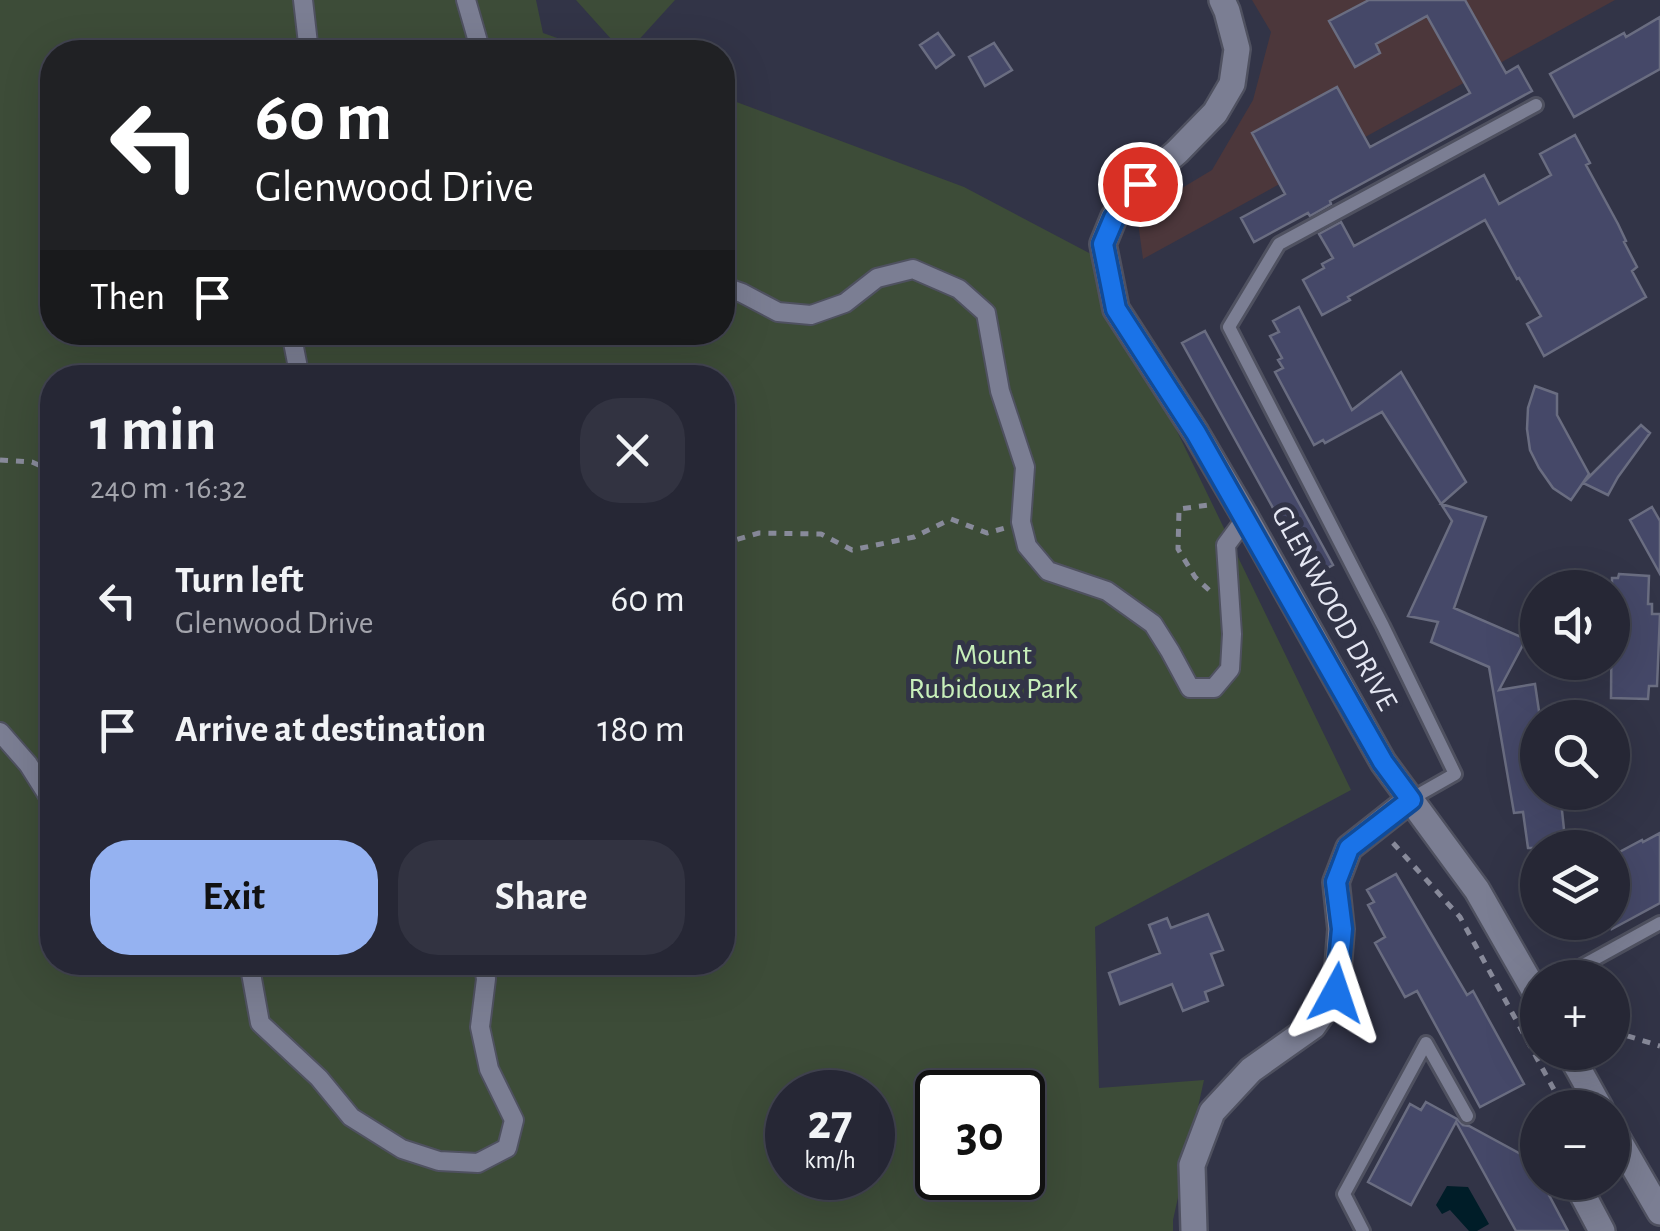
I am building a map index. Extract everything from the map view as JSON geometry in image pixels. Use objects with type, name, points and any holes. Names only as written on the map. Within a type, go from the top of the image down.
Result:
[{"type":"street","points":[[303,0],[308,40]]},
{"type":"street","points":[[466,0],[478,40]]},
{"type":"street","name":"GLENWOOD DRIVE","points":[[1222,0],[1237,49],[1232,84],[1215,113],[1131,195],[1114,218],[1103,244],[1116,309],[1196,433],[1383,762],[1478,890],[1520,963]]},
{"type":"street","points":[[735,291],[778,312],[811,315],[845,303],[876,278],[912,270],[959,289],[986,313],[1000,391],[1025,466],[1022,522],[1026,546],[1048,571],[1107,592],[1152,624],[1190,688],[1214,688],[1230,669],[1232,634],[1226,546],[1246,518]]},
{"type":"street","points":[[0,732],[40,783]]},
{"type":"street","points":[[1194,1231],[1192,1164],[1212,1112],[1251,1070],[1313,1026],[1336,993],[1342,929],[1336,882],[1349,848],[1411,800]]},
{"type":"street","points":[[251,975],[260,1023],[319,1078],[351,1117],[402,1149],[438,1161],[478,1164],[508,1148],[514,1120],[489,1069],[480,1026],[485,975]]},
{"type":"street","points":[[1630,1160],[1660,1212]]},
{"type":"street","points":[[1586,1200],[1602,1231]]},
{"type":"lane","points":[[1411,800],[1455,774],[1229,327],[1279,244],[1536,105]]},
{"type":"lane","points":[[1592,960],[1660,922]]},
{"type":"lane","points":[[1363,1231],[1344,1194],[1426,1042],[1467,1116]]},
{"type":"path","points":[[0,460],[40,466]]},
{"type":"path","points":[[1209,505],[1179,509],[1178,549],[1195,577],[1211,592]]},
{"type":"path","points":[[735,540],[759,533],[821,534],[852,550],[914,537],[951,519],[988,533],[1022,522]]},
{"type":"path","points":[[1376,825],[1460,916],[1554,1090]]},
{"type":"path","points":[[1630,1037],[1660,1046]]},
{"type":"shaded area","points":[[1252,0],[1615,0],[1143,259],[1137,215],[1212,170],[1253,100],[1271,32]]},
{"type":"green space","name":"Mount Rubidoux Park","points":[[0,0],[536,0],[543,33],[563,40],[40,40],[40,345],[735,345],[735,101],[964,187],[1091,254],[1351,790],[1095,927],[1099,1088],[1204,1080],[1173,1231],[0,1231]]},
{"type":"green space","points":[[576,0],[675,0],[639,40],[612,40]]},
{"type":"water","points":[[1447,1186],[1468,1187],[1489,1224],[1469,1231],[1450,1210],[1442,1214],[1436,1205]]},
{"type":"building","points":[[1369,0],[1465,0],[1506,73],[1518,66],[1532,91],[1330,201],[1310,216],[1308,213],[1254,242],[1241,218],[1285,194],[1252,133],[1337,87],[1370,147],[1470,93],[1427,16],[1376,44],[1380,53],[1355,67],[1329,21]]},
{"type":"building","points":[[1660,17],[1660,69],[1574,117],[1550,74]]},
{"type":"building","points":[[938,33],[954,55],[936,68],[920,45]]},
{"type":"building","points":[[994,43],[1012,70],[985,86],[969,57]]},
{"type":"building","points":[[1575,135],[1590,163],[1586,165],[1626,241],[1637,267],[1632,271],[1646,297],[1544,356],[1527,324],[1541,316],[1485,220],[1322,315],[1303,280],[1333,258],[1319,234],[1341,222],[1354,246],[1484,175],[1499,204],[1551,175],[1540,154]]},
{"type":"building","points":[[1299,307],[1352,410],[1401,372],[1466,482],[1441,504],[1382,412],[1325,443],[1323,440],[1314,445],[1275,372],[1283,368],[1278,360],[1282,358],[1270,336],[1279,332],[1273,321]]},
{"type":"building","points":[[1205,331],[1333,565],[1311,577],[1182,343]]},
{"type":"building","points":[[1535,386],[1557,394],[1557,415],[1589,474],[1571,500],[1553,488],[1530,450],[1528,408]]},
{"type":"building","points":[[1641,425],[1650,433],[1608,495],[1583,483]]},
{"type":"building","points":[[1441,504],[1486,517],[1454,608],[1520,636],[1520,650],[1499,690],[1535,684],[1537,700],[1520,700],[1520,810],[1562,810],[1564,830],[1526,830],[1523,812],[1514,813],[1489,667],[1431,642],[1438,622],[1408,616],[1452,521]]},
{"type":"building","points":[[1652,507],[1660,521],[1660,574],[1630,520]]},
{"type":"building","points":[[1630,575],[1649,576],[1648,604],[1652,604],[1652,614],[1660,614],[1657,686],[1649,686],[1648,699],[1611,698],[1611,680],[1630,680]]},
{"type":"building","points":[[1660,833],[1660,903],[1630,919],[1630,846]]},
{"type":"building","points":[[1396,874],[1467,995],[1473,991],[1524,1084],[1480,1107],[1417,991],[1405,997],[1375,943],[1385,937],[1368,905],[1374,902],[1367,890]]},
{"type":"building","points":[[1208,914],[1223,950],[1211,954],[1223,985],[1205,992],[1208,1001],[1183,1011],[1172,984],[1120,1004],[1109,973],[1160,953],[1149,925],[1167,918],[1171,928]]},
{"type":"building","points":[[1426,1102],[1520,1154],[1520,1200],[1552,1200],[1568,1231],[1516,1231],[1456,1122],[1411,1205],[1368,1182],[1410,1104],[1421,1110]]},
{"type":"route","points":[[1140,184],[1114,218],[1103,244],[1116,309],[1196,433],[1383,762],[1411,800],[1349,848],[1336,882],[1342,929],[1336,993]]}]
